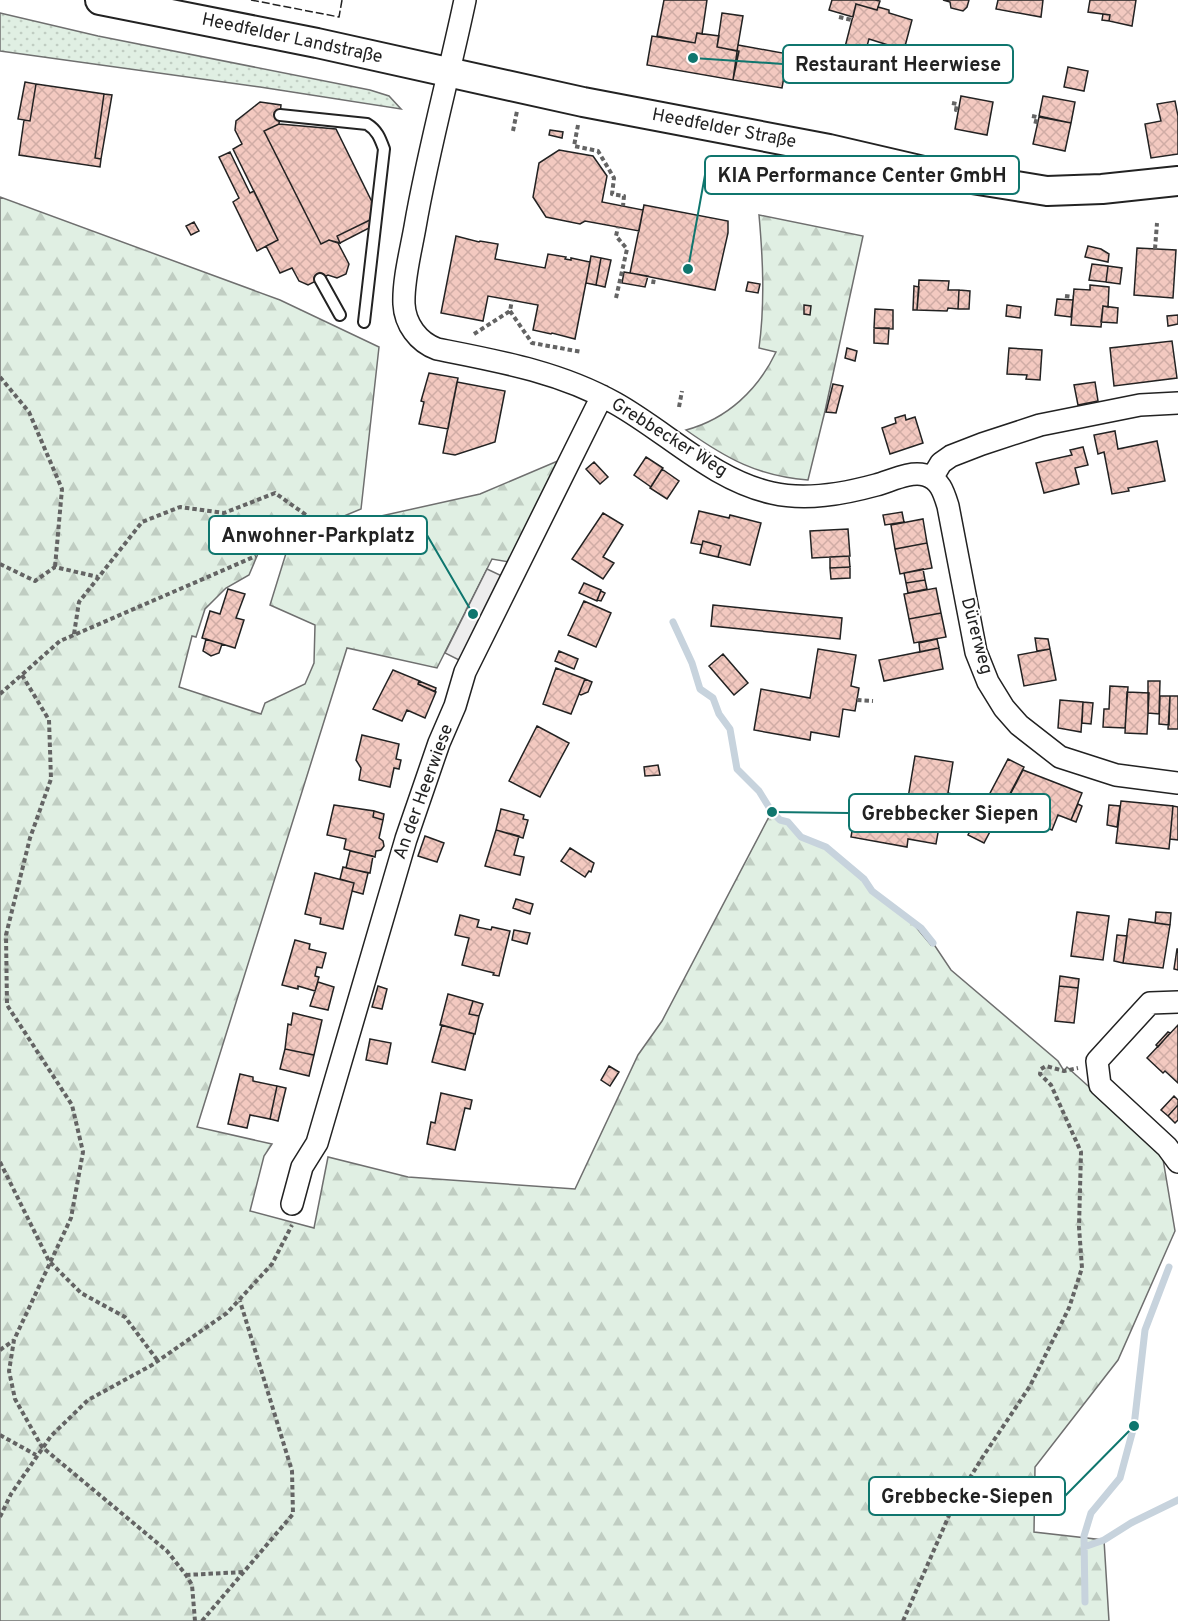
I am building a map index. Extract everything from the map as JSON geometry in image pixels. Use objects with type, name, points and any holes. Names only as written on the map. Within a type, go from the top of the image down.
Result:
[{"type":"main road","name":"Heedfelder Landstraße","points":[[100,0],[317,43],[449,74]]},
{"type":"main road","name":"Heedfelder Straße","points":[[449,74],[829,149],[928,171],[1047,192],[1178,181]]},
{"type":"street","name":"Grebbecker Weg","points":[[465,0],[421,195],[410,255],[404,303],[409,323],[417,337],[429,346],[521,365],[602,396],[644,420],[718,470],[740,483],[761,491],[782,495],[825,495],[850,492],[909,475],[921,474],[932,478]]},
{"type":"street","name":"An der Heerwiese","points":[[293,1213],[302,1167],[317,1143],[406,838],[439,743],[455,706],[465,672],[602,396]]},
{"type":"street","points":[[932,478],[941,463],[951,456],[1040,425],[1140,405],[1178,403]]},
{"type":"street","name":"Dürerweg","points":[[932,478],[943,489],[948,506],[976,652],[988,682],[1004,708],[1019,725],[1060,757],[1116,775],[1178,783]]},
{"type":"street","points":[[1178,1002],[1150,1003],[1097,1060],[1100,1085],[1167,1147],[1178,1164],[1178,1175]]},
{"type":"lane","points":[[280,115],[367,124],[374,128],[380,136],[384,149],[363,322]]},
{"type":"lane","points":[[320,279],[340,315]]},
{"type":"path","points":[[839,17],[850,18]]},
{"type":"path","points":[[952,103],[957,104],[956,110],[958,110]]},
{"type":"path","points":[[1032,116],[1037,117],[1035,125],[1037,125]]},
{"type":"path","points":[[513,131],[515,119]]},
{"type":"path","points":[[577,131],[574,146],[598,151],[614,178],[612,194],[624,196],[623,206]]},
{"type":"path","points":[[1155,249],[1157,223]]},
{"type":"path","points":[[616,298],[627,249],[616,236],[618,227]]},
{"type":"path","points":[[653,284],[654,278]]},
{"type":"path","points":[[1065,296],[1073,297]]},
{"type":"path","points":[[512,300],[510,311],[532,343],[582,352]]},
{"type":"path","points":[[469,337],[510,311]]},
{"type":"path","points":[[0,377],[29,412],[62,489],[55,567]]},
{"type":"path","points":[[679,407],[682,391]]},
{"type":"path","points":[[74,634],[79,602],[142,522],[180,507],[224,513],[275,493],[326,529]]},
{"type":"path","points":[[0,694],[60,641],[256,556]]},
{"type":"path","points":[[0,564],[34,581],[55,567],[98,578]]},
{"type":"path","points":[[22,675],[49,720],[51,779],[30,838],[6,935],[7,1005],[72,1105],[83,1152],[71,1218],[49,1261],[14,1341],[9,1371],[15,1399],[42,1447],[167,1551],[186,1575],[192,1585],[195,1621]]},
{"type":"path","points":[[857,700],[873,701]]},
{"type":"path","points":[[954,806],[963,808]]},
{"type":"path","points":[[903,1621],[954,1504],[1030,1386],[1069,1308],[1082,1268],[1079,1227],[1082,1152],[1052,1085],[1040,1074],[1041,1069],[1046,1066],[1071,1071]]},
{"type":"path","points":[[0,1162],[49,1261],[81,1293],[125,1317],[158,1361]]},
{"type":"path","points":[[0,1517],[11,1494],[42,1447],[88,1400],[158,1361],[193,1338],[240,1300],[272,1264],[293,1213]]},
{"type":"path","points":[[202,1621],[293,1514],[292,1472],[240,1300]]},
{"type":"path","points":[[0,1350],[14,1341]]},
{"type":"path","points":[[0,1435],[36,1455]]},
{"type":"path","points":[[186,1575],[244,1572]]},
{"type":"green space","points":[[0,13],[98,36],[370,90],[389,96],[401,109],[0,51]]},
{"type":"green space","points":[[0,197],[280,300],[379,347],[361,509],[260,549],[249,575],[226,588],[205,609],[196,637],[192,636],[179,687],[261,714],[265,703],[305,684],[314,663],[315,625],[270,605],[287,550],[363,520],[480,494],[560,460],[509,562],[492,559],[437,668],[347,648],[197,1127],[272,1144],[264,1156],[250,1211],[314,1228],[328,1157],[408,1177],[575,1189],[638,1055],[662,1021],[771,813],[778,821],[787,823],[800,838],[825,848],[863,880],[871,892],[910,920],[931,945],[933,943],[951,970],[1058,1061],[1064,1071],[1067,1067],[1166,1156],[1163,1159],[1175,1231],[1118,1360],[1035,1467],[1034,1532],[1104,1540],[1109,1621],[0,1621]]},
{"type":"green space","points":[[759,215],[863,236],[808,480],[758,470],[729,458],[686,430],[715,419],[740,401],[760,379],[776,352],[759,348],[763,282]]},
{"type":"shaded area","points":[[487,569],[502,576],[459,660],[445,653]]},
{"type":"building","points":[[664,0],[707,0],[702,34],[697,33],[695,43],[657,36]]},
{"type":"building","points":[[832,0],[880,1],[877,10],[856,4],[853,17],[829,10]]},
{"type":"building","points":[[943,0],[969,0],[963,11],[951,8],[950,2]]},
{"type":"building","points":[[998,0],[1043,0],[1041,17],[996,9]]},
{"type":"building","points":[[1090,0],[1136,0],[1132,26],[1109,21],[1110,15],[1088,12]]},
{"type":"building","points":[[856,4],[877,10],[878,7],[889,10],[889,13],[912,20],[904,50],[869,39],[865,53],[845,47]]},
{"type":"building","points":[[722,13],[743,16],[737,51],[717,47]]},
{"type":"building","points":[[1103,14],[1110,15],[1109,21],[1102,20]]},
{"type":"building","points":[[697,33],[719,36],[717,47],[739,51],[733,80],[647,65],[652,36],[695,43]]},
{"type":"building","points":[[738,45],[788,54],[782,88],[733,80]]},
{"type":"building","points":[[1068,67],[1088,71],[1084,91],[1064,87]]},
{"type":"building","points":[[25,82],[36,84],[30,121],[18,119]]},
{"type":"building","points":[[36,84],[104,94],[95,158],[101,159],[100,167],[19,155],[24,120],[30,121]]},
{"type":"building","points":[[104,94],[112,95],[101,159],[95,158]]},
{"type":"building","points":[[961,96],[993,102],[987,135],[955,129]]},
{"type":"building","points":[[1043,96],[1075,102],[1071,123],[1039,116]]},
{"type":"building","points":[[1175,101],[1178,116],[1178,154],[1151,158],[1145,124],[1161,121],[1157,104]]},
{"type":"building","points":[[260,102],[281,105],[279,124],[264,131],[321,244],[329,240],[338,243],[349,264],[346,274],[337,278],[328,275],[308,285],[299,281],[292,268],[280,273],[266,246],[278,240],[233,149],[242,144],[235,130],[236,121]]},
{"type":"building","points":[[1039,117],[1071,123],[1065,151],[1033,144]]},
{"type":"building","points":[[279,124],[336,129],[373,204],[372,219],[337,236],[340,243],[329,240],[321,244],[264,131]]},
{"type":"building","points":[[550,130],[563,132],[562,138],[549,135]]},
{"type":"building","points":[[559,150],[593,156],[607,176],[602,202],[643,210],[639,231],[585,221],[580,224],[546,217],[533,197],[539,163]]},
{"type":"building","points":[[230,152],[250,193],[254,191],[278,240],[257,251],[233,202],[239,198],[219,157]]},
{"type":"building","points":[[644,205],[728,221],[728,233],[715,290],[630,273]]},
{"type":"building","points":[[372,219],[371,227],[340,243],[337,236]]},
{"type":"building","points":[[194,222],[199,231],[191,235],[186,226]]},
{"type":"building","points":[[456,236],[498,244],[495,259],[545,268],[548,254],[590,262],[575,339],[533,330],[538,305],[488,296],[483,321],[441,313]]},
{"type":"building","points":[[1088,246],[1101,249],[1109,254],[1108,262],[1085,257]]},
{"type":"building","points":[[1137,248],[1176,250],[1173,298],[1134,295]]},
{"type":"building","points":[[591,256],[601,258],[596,285],[586,283]]},
{"type":"building","points":[[601,258],[611,260],[605,287],[596,285]]},
{"type":"building","points":[[1092,264],[1108,266],[1106,282],[1089,280]]},
{"type":"building","points":[[1108,266],[1122,268],[1120,284],[1106,282]]},
{"type":"building","points":[[624,272],[648,276],[645,287],[622,283]]},
{"type":"building","points":[[919,280],[949,281],[948,290],[959,290],[958,309],[917,310]]},
{"type":"building","points":[[748,282],[760,284],[758,293],[746,291]]},
{"type":"building","points":[[1090,285],[1109,287],[1108,307],[1103,306],[1101,327],[1071,325],[1074,289],[1090,290]]},
{"type":"building","points":[[914,286],[919,287],[917,310],[913,310]]},
{"type":"building","points":[[959,290],[970,291],[969,309],[958,309]]},
{"type":"building","points":[[1057,299],[1073,300],[1071,317],[1055,315]]},
{"type":"building","points":[[804,305],[811,306],[810,315],[804,314]]},
{"type":"building","points":[[1007,305],[1021,307],[1020,318],[1006,316]]},
{"type":"building","points":[[1103,306],[1118,308],[1117,323],[1101,322]]},
{"type":"building","points":[[875,309],[893,310],[893,329],[874,328]]},
{"type":"building","points":[[1178,315],[1178,324],[1168,326],[1167,316]]},
{"type":"building","points":[[874,328],[889,328],[888,344],[874,343]]},
{"type":"building","points":[[1172,341],[1177,378],[1114,386],[1110,348]]},
{"type":"building","points":[[847,348],[857,351],[855,361],[845,358]]},
{"type":"building","points":[[1009,348],[1042,350],[1040,380],[1026,379],[1027,375],[1007,374]]},
{"type":"building","points":[[429,373],[458,378],[448,429],[419,424],[424,402],[421,401]]},
{"type":"building","points":[[457,382],[505,391],[495,442],[455,455],[443,453]]},
{"type":"building","points":[[1095,382],[1098,401],[1078,405],[1074,385]]},
{"type":"building","points":[[833,384],[843,386],[836,413],[826,412]]},
{"type":"building","points":[[905,415],[906,420],[915,417],[923,443],[890,454],[882,428],[896,423],[895,418]]},
{"type":"building","points":[[1115,431],[1118,449],[1157,441],[1165,481],[1128,488],[1129,491],[1112,494],[1104,452],[1098,454],[1094,435]]},
{"type":"building","points":[[1083,447],[1088,465],[1075,468],[1079,484],[1044,493],[1036,463],[1072,455],[1070,450]]},
{"type":"building","points":[[646,457],[663,468],[651,487],[634,475]]},
{"type":"building","points":[[594,462],[608,477],[600,484],[586,469]]},
{"type":"building","points":[[662,469],[679,481],[667,499],[650,488]]},
{"type":"building","points":[[699,511],[729,518],[730,515],[761,523],[750,565],[718,557],[721,546],[703,541],[702,545],[691,543]]},
{"type":"building","points":[[902,512],[904,522],[885,525],[883,515]]},
{"type":"building","points":[[603,513],[623,525],[603,557],[614,563],[603,579],[572,559]]},
{"type":"building","points":[[923,519],[927,543],[895,549],[891,525]]},
{"type":"building","points":[[848,529],[850,556],[812,558],[810,531]]},
{"type":"building","points":[[703,541],[721,546],[718,557],[700,553]]},
{"type":"building","points":[[927,543],[932,568],[900,574],[895,549]]},
{"type":"building","points":[[849,556],[850,567],[830,568],[830,557]]},
{"type":"building","points":[[850,567],[850,578],[831,579],[830,568]]},
{"type":"building","points":[[923,569],[925,580],[906,583],[904,573]]},
{"type":"building","points":[[925,580],[927,589],[908,593],[906,583]]},
{"type":"building","points":[[584,583],[601,590],[597,601],[579,593]]},
{"type":"building","points":[[936,588],[941,613],[909,619],[904,594]]},
{"type":"building","points":[[228,589],[245,594],[236,618],[244,620],[235,648],[202,638],[210,611],[220,614]]},
{"type":"building","points":[[601,591],[605,593],[601,601],[597,600]]},
{"type":"building","points":[[584,601],[611,613],[596,647],[568,635]]},
{"type":"building","points":[[713,605],[842,618],[840,639],[711,626]]},
{"type":"building","points":[[941,613],[946,637],[914,643],[909,619]]},
{"type":"building","points":[[1035,638],[1048,639],[1050,649],[1037,651]]},
{"type":"building","points":[[206,639],[222,644],[219,653],[211,656],[203,651]]},
{"type":"building","points":[[937,639],[939,648],[920,652],[919,643]]},
{"type":"building","points":[[939,648],[943,669],[884,681],[879,660]]},
{"type":"building","points":[[818,649],[856,655],[851,686],[859,688],[855,711],[843,709],[839,737],[811,732],[810,740],[754,730],[761,689],[810,698]]},
{"type":"building","points":[[1050,649],[1056,680],[1024,686],[1018,655]]},
{"type":"building","points":[[559,651],[578,659],[574,669],[555,661]]},
{"type":"building","points":[[723,654],[748,683],[734,695],[709,666]]},
{"type":"building","points":[[556,668],[585,679],[571,714],[543,704]]},
{"type":"building","points":[[393,670],[420,681],[418,684],[436,692],[425,718],[407,710],[402,721],[373,709]]},
{"type":"building","points":[[585,679],[592,682],[588,692],[581,695],[579,694]]},
{"type":"building","points":[[419,681],[436,688],[435,692],[418,684]]},
{"type":"building","points":[[1148,681],[1160,681],[1159,714],[1148,713]]},
{"type":"building","points":[[1110,686],[1128,687],[1125,728],[1103,727],[1104,709],[1109,709]]},
{"type":"building","points":[[1127,692],[1149,693],[1147,734],[1125,733]]},
{"type":"building","points":[[1160,696],[1170,696],[1169,725],[1159,724]]},
{"type":"building","points":[[1170,696],[1178,696],[1178,729],[1168,729]]},
{"type":"building","points":[[1060,700],[1083,702],[1081,732],[1058,728]]},
{"type":"building","points":[[1083,702],[1093,703],[1091,724],[1082,723]]},
{"type":"building","points":[[537,726],[569,743],[540,797],[509,781]]},
{"type":"building","points":[[362,735],[399,744],[396,759],[401,760],[399,769],[394,768],[390,787],[359,780],[361,768],[356,760]]},
{"type":"building","points":[[915,756],[953,762],[948,793],[956,795],[952,818],[941,816],[936,844],[908,839],[907,847],[851,837],[858,796],[907,804]]},
{"type":"building","points":[[1008,759],[1024,767],[984,843],[968,835]]},
{"type":"building","points":[[658,765],[660,775],[645,776],[644,767]]},
{"type":"building","points":[[1023,770],[1082,793],[1071,820],[1058,815],[1052,830],[1002,810]]},
{"type":"building","points":[[1121,801],[1173,806],[1169,849],[1116,843]]},
{"type":"building","points":[[1078,804],[1082,806],[1076,822],[1071,820]]},
{"type":"building","points":[[334,805],[374,811],[373,817],[383,820],[379,838],[383,841],[384,846],[381,850],[376,851],[375,857],[344,849],[346,839],[327,835]]},
{"type":"building","points":[[1109,805],[1120,806],[1117,827],[1107,825]]},
{"type":"building","points":[[1173,806],[1178,807],[1178,840],[1170,839]]},
{"type":"building","points":[[501,809],[524,815],[523,819],[528,820],[523,838],[496,830]]},
{"type":"building","points":[[374,811],[384,814],[383,820],[373,817]]},
{"type":"building","points":[[496,830],[519,836],[514,855],[524,857],[520,875],[485,866]]},
{"type":"building","points":[[425,836],[444,843],[437,862],[418,856]]},
{"type":"building","points":[[570,848],[594,863],[591,872],[589,871],[585,877],[561,861]]},
{"type":"building","points":[[350,851],[373,856],[370,873],[346,868]]},
{"type":"building","points":[[343,867],[368,873],[363,894],[352,891],[354,883],[340,879]]},
{"type":"building","points":[[315,873],[354,883],[343,929],[320,924],[321,918],[305,914]]},
{"type":"building","points":[[516,899],[533,904],[530,914],[513,908]]},
{"type":"building","points":[[1077,912],[1109,916],[1103,960],[1071,956]]},
{"type":"building","points":[[1156,912],[1171,913],[1170,925],[1155,923]]},
{"type":"building","points":[[460,915],[479,920],[477,927],[491,930],[492,927],[510,931],[499,976],[462,965],[469,938],[455,935]]},
{"type":"building","points":[[1129,919],[1170,925],[1163,968],[1123,963]]},
{"type":"building","points":[[514,930],[530,933],[527,944],[512,940]]},
{"type":"building","points":[[1117,935],[1127,936],[1123,963],[1114,961]]},
{"type":"building","points":[[295,940],[310,944],[309,949],[326,953],[322,968],[317,967],[315,976],[319,977],[315,991],[298,986],[298,989],[282,985]]},
{"type":"building","points":[[1178,949],[1178,970],[1174,969]]},
{"type":"building","points":[[1060,976],[1079,979],[1078,988],[1059,986]]},
{"type":"building","points":[[318,982],[334,987],[328,1010],[310,1006]]},
{"type":"building","points":[[378,986],[387,989],[382,1009],[372,1007]]},
{"type":"building","points":[[1059,986],[1078,988],[1074,1023],[1055,1021]]},
{"type":"building","points":[[448,994],[473,1001],[469,1014],[479,1016],[475,1034],[440,1025]]},
{"type":"building","points":[[473,1001],[483,1004],[479,1016],[469,1014]]},
{"type":"building","points":[[293,1013],[322,1020],[314,1055],[285,1049],[288,1024],[291,1025]]},
{"type":"building","points":[[442,1025],[474,1034],[465,1070],[432,1062]]},
{"type":"building","points":[[1178,1025],[1178,1083],[1147,1058]]},
{"type":"building","points":[[1168,1032],[1170,1033],[1158,1047],[1156,1045]]},
{"type":"building","points":[[370,1039],[391,1043],[387,1064],[366,1060]]},
{"type":"building","points":[[285,1049],[314,1055],[309,1076],[280,1069]]},
{"type":"building","points":[[609,1066],[619,1072],[610,1086],[601,1080]]},
{"type":"building","points":[[240,1074],[253,1077],[253,1081],[277,1086],[270,1119],[250,1115],[247,1128],[228,1124]]},
{"type":"building","points":[[277,1086],[286,1088],[278,1121],[270,1119]]},
{"type":"building","points":[[441,1093],[472,1100],[470,1109],[465,1108],[455,1150],[427,1144],[431,1122],[435,1123]]},
{"type":"building","points":[[1174,1096],[1178,1100],[1178,1105],[1168,1116],[1161,1110]]},
{"type":"building","points":[[1178,1105],[1178,1120],[1175,1123],[1168,1116]]},
{"type":"waterway","points":[[673,622],[692,663],[700,689],[713,698],[719,714],[730,729],[737,769],[759,791],[780,820],[788,822],[801,837],[826,847],[864,879],[872,891],[921,928],[933,943]]},
{"type":"waterway","points":[[1085,1602],[1084,1536],[1091,1513],[1120,1478],[1134,1426],[1145,1330],[1169,1267]]},
{"type":"waterway","points":[[1084,1547],[1104,1540],[1131,1523],[1178,1500]]},
{"type":"fence","points":[[251,0],[339,17],[342,0]]},
{"type":"place","name":"Restaurant Heerwiese","points":[[693,58]]},
{"type":"place","name":"KIA Performance Center GmbH","points":[[688,269]]},
{"type":"place","name":"Anwohner-Parkplatz","points":[[473,614]]},
{"type":"place","name":"Grebbecker Siepen","points":[[772,812]]},
{"type":"place","name":"Grebbecke-Siepen","points":[[1134,1426]]}]
